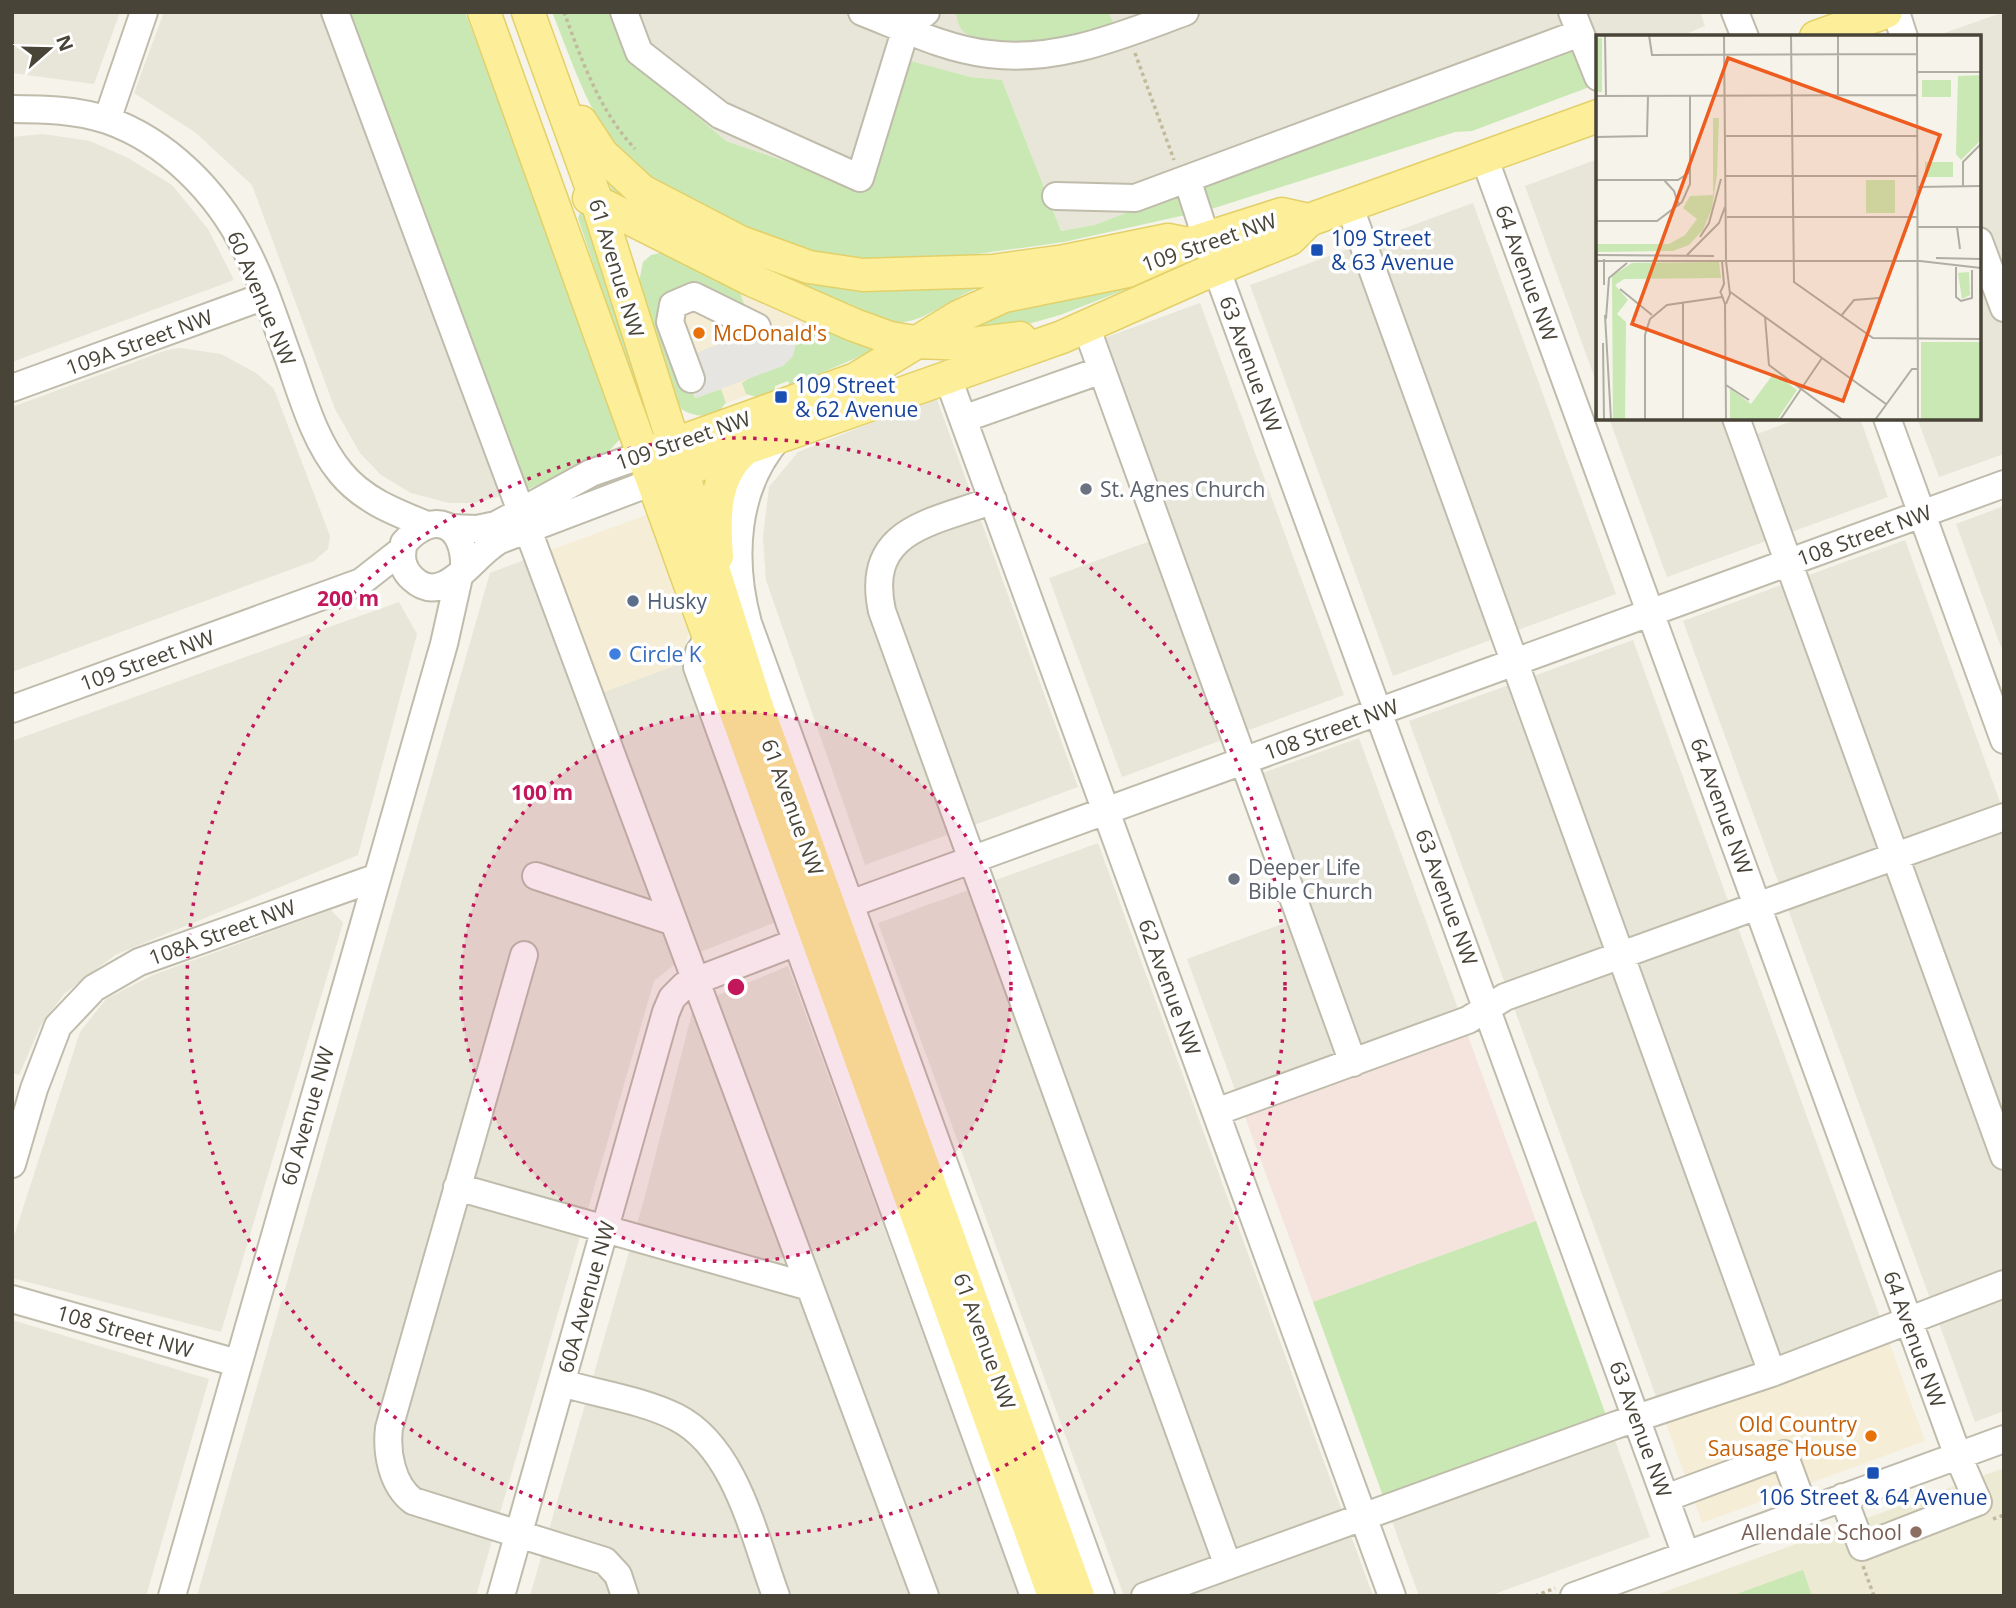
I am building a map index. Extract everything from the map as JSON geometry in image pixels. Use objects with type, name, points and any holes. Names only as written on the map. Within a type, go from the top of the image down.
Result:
[{"type":"main road","name":"61 Avenue NW","points":[[484,12],[663,463],[720,636],[1054,1596]]},
{"type":"main road","points":[[505,12],[564,169],[579,189],[598,205],[854,326],[915,342],[971,344],[1086,326]]},
{"type":"main road","name":"61 Avenue NW","points":[[528,12],[598,205],[622,283],[663,463]]},
{"type":"main road","points":[[1822,35],[1885,12]]},
{"type":"main road","points":[[550,72],[602,154],[642,191],[740,242],[810,267],[863,275],[992,271],[1065,261],[1168,240],[1197,242]]},
{"type":"main road","name":"109 Street NW","points":[[663,463],[745,449],[1086,326],[1216,268],[1290,239],[1309,220],[1596,117]]},
{"type":"main road","name":"109 Street NW","points":[[663,463],[856,379],[960,316],[1004,296],[1127,271],[1197,242],[1282,214],[1309,220]]},
{"type":"main road","points":[[622,283],[635,260],[643,255],[659,247],[684,247]]},
{"type":"main road","points":[[720,636],[717,509],[724,474],[745,449]]},
{"type":"main road","name":"61 Avenue NW","points":[[823,926],[1077,1596]]},
{"type":"street","points":[[107,120],[144,12]]},
{"type":"street","points":[[335,12],[925,1596]]},
{"type":"street","points":[[624,12],[639,52],[720,115],[860,178],[916,20]]},
{"type":"street","points":[[863,12],[916,20],[936,41],[972,51],[1031,55],[1081,48],[1174,16]]},
{"type":"street","points":[[1126,12],[1174,16]]},
{"type":"street","points":[[1735,12],[1744,35]]},
{"type":"street","points":[[1895,12],[1903,35]]},
{"type":"street","points":[[1056,196],[1135,198],[1576,23],[1596,72]]},
{"type":"street","name":"60 Avenue NW","points":[[12,109],[54,110],[107,120],[167,153],[197,180],[229,220],[245,247],[318,436],[340,472],[371,500],[403,547]]},
{"type":"street","name":"64 Avenue NW","points":[[1484,157],[1908,1320],[1958,1456],[1978,1502],[1862,1547],[1843,1497]]},
{"type":"street","name":"63 Avenue NW","points":[[1184,180],[1197,242],[1216,268],[1686,1555]]},
{"type":"street","points":[[1349,205],[1772,1373]]},
{"type":"street","points":[[1981,247],[2004,308]]},
{"type":"street","name":"109A Street NW","points":[[12,388],[265,296]]},
{"type":"street","points":[[691,379],[670,322],[673,305],[694,296],[757,327]]},
{"type":"street","points":[[1086,326],[1353,1063]]},
{"type":"street","points":[[963,419],[1102,370]]},
{"type":"street","name":"62 Avenue NW","points":[[948,377],[1392,1596]]},
{"type":"street","points":[[1737,420],[2004,1156]]},
{"type":"street","points":[[1888,420],[2004,740]]},
{"type":"street","name":"61 Avenue NW","points":[[780,436],[762,460],[741,519],[738,548],[739,587],[766,674],[823,926],[1034,1596]]},
{"type":"street","name":"109 Street NW","points":[[461,573],[483,550],[591,473],[663,463]]},
{"type":"street","name":"108 Street NW","points":[[672,998],[678,990],[696,980],[971,860],[2004,484]]},
{"type":"street","name":"60 Avenue NW","points":[[371,500],[438,526]]},
{"type":"street","points":[[993,500],[906,533],[885,557],[876,586],[882,611],[971,860],[1228,1566]]},
{"type":"street","name":"109 Street NW","points":[[438,526],[477,529],[525,519]]},
{"type":"street","points":[[420,584],[439,587],[461,573],[463,546],[438,526],[403,547],[404,567],[420,584],[444,637]]},
{"type":"street","name":"109 Street NW","points":[[12,709],[361,582],[403,547]]},
{"type":"street","name":"60 Avenue NW","points":[[172,1596],[461,573]]},
{"type":"street","name":"109 Street NW","points":[[361,582],[420,584]]},
{"type":"street","name":"61 Avenue NW","points":[[720,636],[699,652],[697,667],[823,926],[1101,1596]]},
{"type":"street","points":[[1216,1112],[1468,1020],[1505,997],[2004,817]]},
{"type":"street","points":[[536,876],[674,922]]},
{"type":"street","name":"108A Street NW","points":[[12,1164],[34,1088],[58,1026],[94,988],[139,962],[374,878]]},
{"type":"street","points":[[524,955],[389,1428],[388,1452],[400,1488],[412,1501],[605,1561],[618,1575],[625,1596]]},
{"type":"street","name":"60A Avenue NW","points":[[501,1596],[672,998]]},
{"type":"street","points":[[457,1187],[810,1287]]},
{"type":"street","points":[[1145,1596],[1363,1515],[1772,1373],[2004,1284]]},
{"type":"street","name":"108 Street NW","points":[[12,1299],[237,1363]]},
{"type":"street","points":[[562,1383],[662,1412],[700,1432],[726,1464],[776,1596]]},
{"type":"street","points":[[1574,1596],[1619,1588],[1686,1555],[2004,1439]]},
{"type":"street","points":[[1666,1498],[1784,1454],[1805,1511]]},
{"type":"path","points":[[564,12],[592,85],[621,133],[636,150]]},
{"type":"path","points":[[1135,53],[1184,180]]},
{"type":"path","points":[[1863,1564],[1874,1596]]},
{"type":"shaded area","points":[[12,12],[120,12],[94,84],[12,73]]},
{"type":"shaded area","points":[[164,12],[346,12],[526,490],[474,503],[449,503],[411,493],[381,475],[360,453],[335,409],[252,185],[196,133],[134,93]]},
{"type":"shaded area","points":[[610,12],[1700,12],[1705,26],[1684,35],[1596,35],[1596,41],[1594,38],[1094,225],[1061,231],[1002,80],[970,77],[903,60],[863,188],[726,141],[626,56]]},
{"type":"shaded area","points":[[2004,12],[2004,454],[1939,477],[1918,420],[1981,420],[1981,35],[1939,35]]},
{"type":"shaded area","points":[[43,134],[90,141],[128,158],[172,185],[208,229],[234,280],[12,362],[12,137]]},
{"type":"shaded area","points":[[1596,160],[1596,381],[1525,186]]},
{"type":"shaded area","points":[[1473,203],[1616,594],[1393,676],[1250,285]]},
{"type":"shaded area","points":[[662,255],[873,345],[864,352],[710,409],[680,402],[649,260]]},
{"type":"shaded area","points":[[1200,303],[1344,695],[1122,777],[1049,578],[1156,539],[1085,345]]},
{"type":"shaded area","points":[[739,336],[796,344],[793,356],[783,366],[696,398],[681,359]]},
{"type":"shaded area","points":[[180,348],[221,354],[256,373],[274,389],[330,536],[328,549],[314,561],[12,672],[12,407],[167,350]]},
{"type":"shaded area","points":[[936,397],[1078,787],[865,865],[766,580],[763,537],[769,487],[798,452]]},
{"type":"shaded area","points":[[1610,420],[1743,420],[1749,437],[1795,420],[1861,420],[1888,497],[1667,577]]},
{"type":"shaded area","points":[[2004,506],[2004,655],[1956,524]]},
{"type":"shaded area","points":[[649,514],[689,628],[682,663],[601,693],[548,551]]},
{"type":"shaded area","points":[[1905,540],[2004,813],[2004,1411],[1975,1422],[1683,621]]},
{"type":"shaded area","points":[[548,551],[601,693],[682,663],[776,922],[680,960],[654,981],[476,1596],[197,1596],[490,573]]},
{"type":"shaded area","points":[[399,602],[417,634],[358,855],[115,955],[64,994],[41,1025],[19,1075],[12,1073],[12,741]]},
{"type":"shaded area","points":[[1633,640],[1887,1336],[1664,1418],[1409,721]]},
{"type":"shaded area","points":[[1359,738],[1465,1028],[1242,1109],[1187,959],[1293,920],[1243,780]]},
{"type":"shaded area","points":[[1098,843],[1373,1596],[1124,1596],[878,923]]},
{"type":"shaded area","points":[[331,910],[343,923],[221,1332],[12,1278],[12,1242],[80,1032],[106,999],[153,975]]},
{"type":"shaded area","points":[[788,966],[1019,1596],[530,1596],[645,1196],[694,1005]]},
{"type":"shaded area","points":[[1465,1028],[1536,1221],[1313,1302],[1242,1109]]},
{"type":"shaded area","points":[[12,1320],[209,1379],[146,1596],[12,1596]]},
{"type":"shaded area","points":[[1887,1336],[1925,1441],[1702,1523],[1664,1418]]},
{"type":"shaded area","points":[[1607,1418],[1650,1537],[1489,1596],[1419,1596],[1384,1499]]},
{"type":"shaded area","name":"Allendale School","points":[[2004,1468],[2004,1596],[1653,1596]]},
{"type":"green space","points":[[346,12],[465,12],[625,434],[602,458],[526,490]]},
{"type":"green space","points":[[552,12],[610,12],[626,56],[726,141],[863,188],[903,59],[970,77],[1002,80],[1061,231],[1094,225],[1579,43],[1592,86],[1472,131],[1455,132],[1208,210],[1064,242],[970,255],[969,259],[894,262],[862,260],[831,256],[771,239],[702,208],[640,171],[623,155],[590,105]]},
{"type":"green space","points":[[956,12],[1108,12],[1113,22],[1097,29],[1058,37],[1014,42],[994,41],[964,32]]},
{"type":"green space","points":[[608,178],[764,264],[983,286],[916,319],[895,322],[894,326],[786,281],[613,196]]},
{"type":"green space","points":[[580,213],[585,213],[644,390],[647,416],[644,415],[578,218]]},
{"type":"green space","points":[[664,252],[739,290],[747,312],[691,289],[659,301],[695,398],[721,389],[726,403],[709,416],[684,411],[676,404],[639,282],[643,262],[651,255]]},
{"type":"green space","points":[[1171,272],[1060,315],[1021,326],[961,332],[1011,309]]},
{"type":"green space","points":[[825,327],[874,343],[873,351],[790,386],[788,381],[757,397],[746,394],[742,383],[781,365],[793,353],[796,343],[783,336],[802,329]]},
{"type":"green space","points":[[1536,1221],[1607,1418],[1384,1499],[1313,1302]]},
{"type":"green space","points":[[1803,1570],[1812,1596],[1731,1596]]},
{"type":"place","name":"109 Street & 63 Avenue","points":[[1317,250]]},
{"type":"place","name":"McDonald's","points":[[699,333]]},
{"type":"place","name":"109 Street & 62 Avenue","points":[[781,397]]},
{"type":"place","name":"St. Agnes Church","points":[[1086,489]]},
{"type":"place","name":"Husky","points":[[633,601]]},
{"type":"place","name":"Circle K","points":[[615,654]]},
{"type":"place","name":"Deeper Life Bible Church","points":[[1234,879]]},
{"type":"place","name":"Old Country Sausage House","points":[[1871,1436]]},
{"type":"place","name":"106 Street & 64 Avenue","points":[[1873,1473]]},
{"type":"place","name":"Allendale School","points":[[1916,1532]]}]
